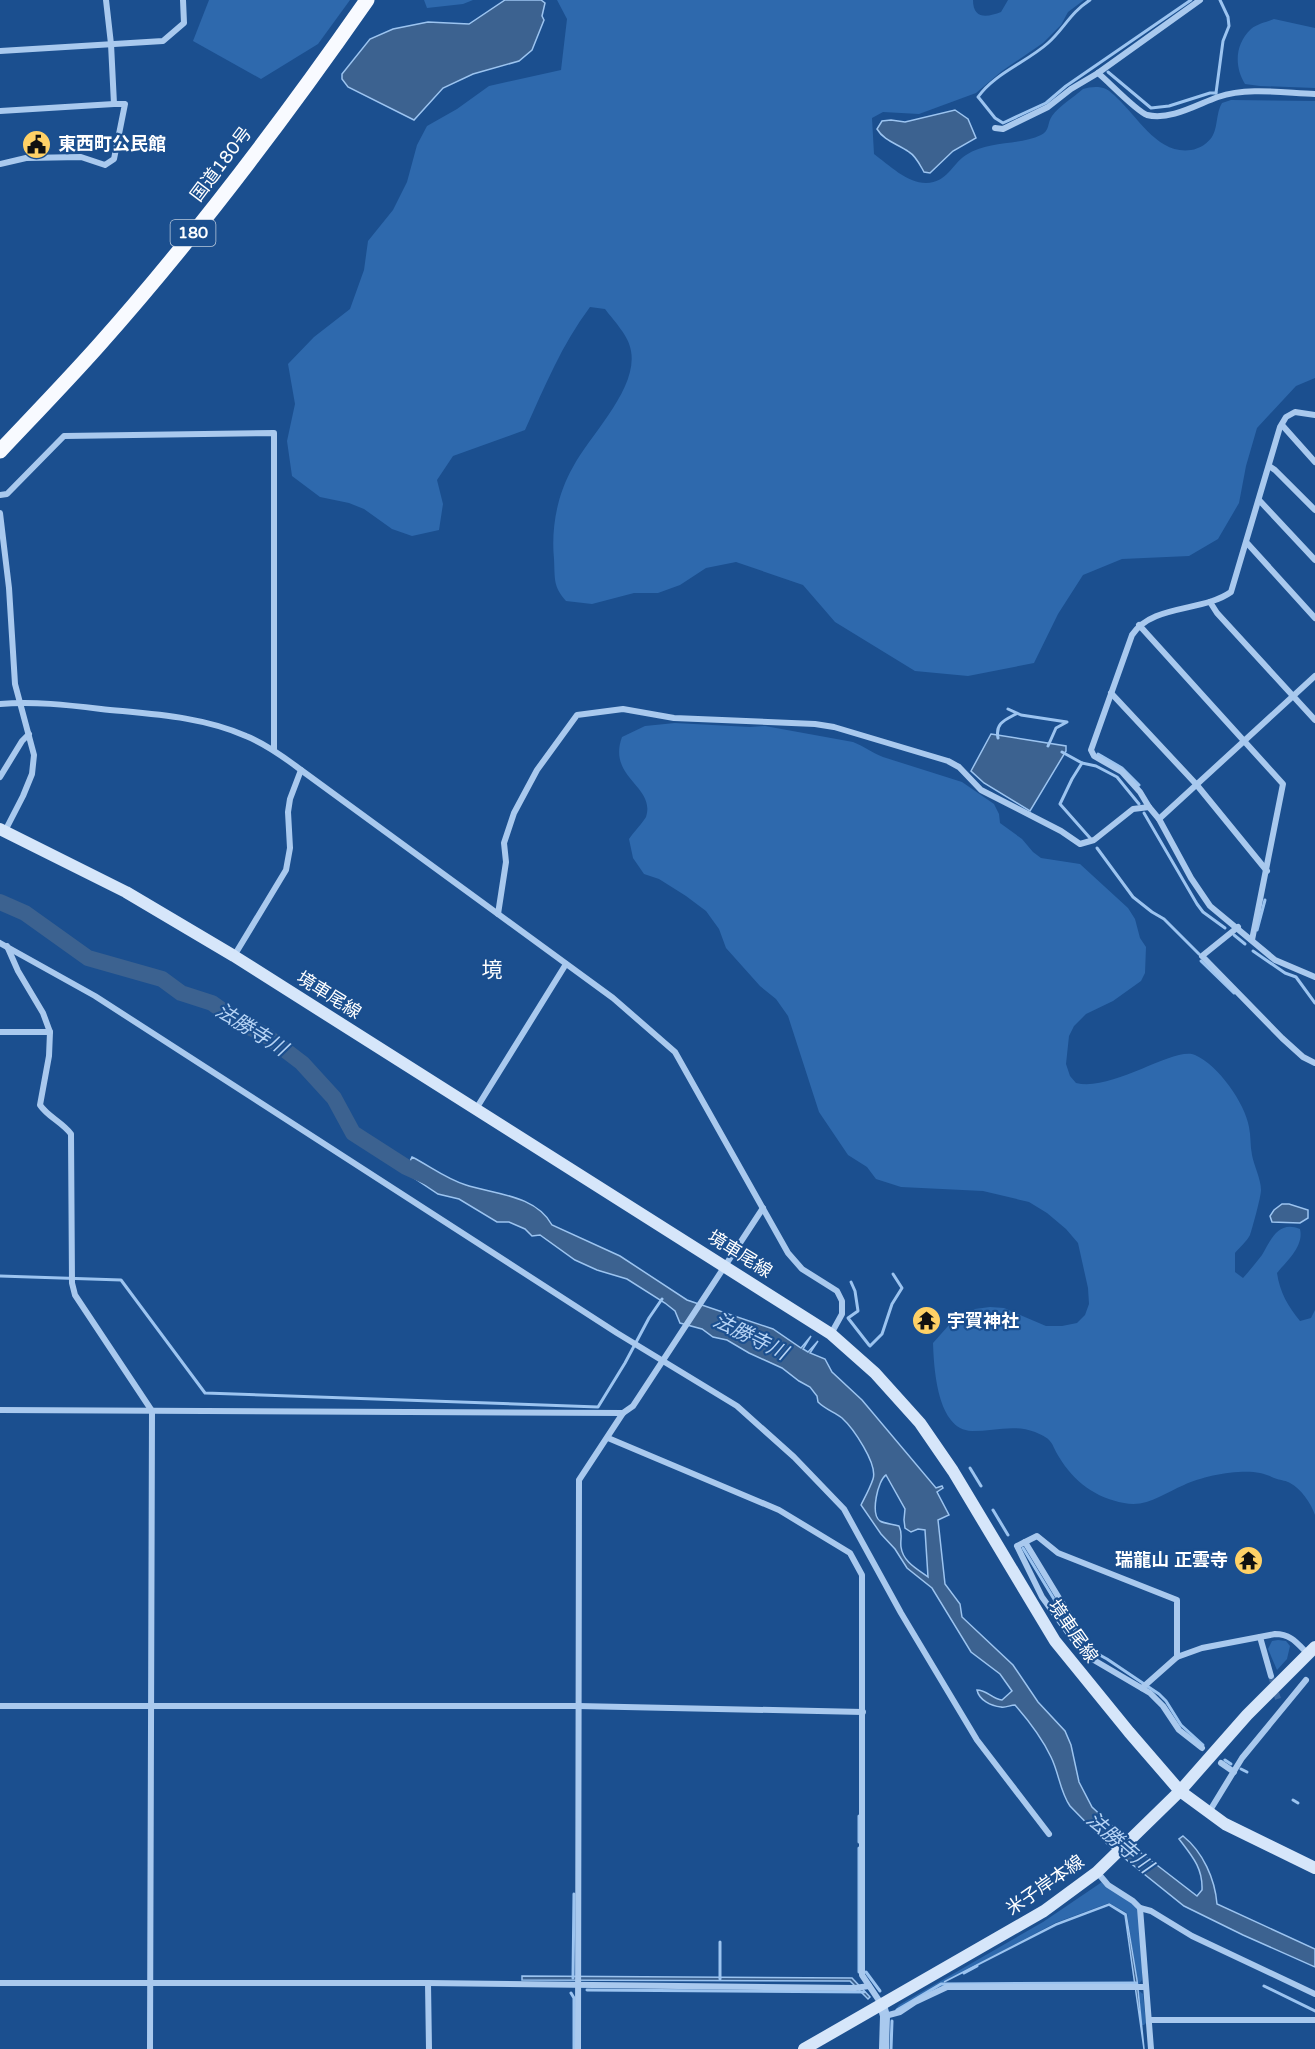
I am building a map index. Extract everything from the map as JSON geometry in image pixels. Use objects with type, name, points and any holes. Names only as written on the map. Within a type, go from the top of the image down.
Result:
[{"type":"highway","name":"国道180号","points":[[0,451],[99,345],[194,232],[325,60],[367,0]]},
{"type":"main road","name":"境車尾線","points":[[3,830],[126,892],[234,956],[831,1334],[875,1373],[920,1423],[953,1471],[1055,1641],[1180,1791],[1225,1824],[1315,1868]]},
{"type":"main road","name":"米子岸本線","points":[[804,2049],[883,2011],[1044,1911],[1097,1872],[1180,1791],[1247,1715],[1311,1650]]},
{"type":"street","points":[[106,0],[114,104]]},
{"type":"street","points":[[0,51],[163,41],[184,23],[183,0]]},
{"type":"street","points":[[995,128],[1002,129],[1048,107],[1200,0]]},
{"type":"street","points":[[1098,73],[1141,112],[1152,116],[1183,110],[1229,95],[1251,92],[1315,94]]},
{"type":"street","points":[[0,111],[125,104],[114,159],[105,165],[81,157],[26,158],[0,164]]},
{"type":"street","points":[[1315,416],[1295,412],[1286,417],[1282,424],[1231,592],[1223,598],[1210,602],[1174,609],[1139,625],[1132,635],[1093,743],[1092,754],[1122,772],[1140,792],[1159,819],[1210,906],[1275,960],[1315,977]]},
{"type":"street","points":[[1282,424],[1315,462]]},
{"type":"street","points":[[0,495],[7,494],[64,436],[274,433],[274,750]]},
{"type":"street","points":[[1269,466],[1315,510]]},
{"type":"street","points":[[1259,500],[1315,560]]},
{"type":"street","points":[[0,513],[9,588],[15,684],[34,755],[32,774],[23,796],[3,830]]},
{"type":"street","points":[[1247,543],[1315,618]]},
{"type":"street","points":[[1210,602],[1217,613],[1315,720]]},
{"type":"street","points":[[1139,625],[1283,784],[1252,940]]},
{"type":"street","points":[[1159,819],[1315,676]]},
{"type":"street","points":[[1111,693],[1196,784],[1267,871]]},
{"type":"street","points":[[0,704],[19,702],[193,719],[248,736],[274,750],[302,770],[613,998],[675,1052],[788,1253],[802,1269],[837,1291],[842,1300],[842,1314],[831,1334]]},
{"type":"street","points":[[498,914],[506,862],[504,843],[514,813],[537,770],[578,715],[623,709],[674,718],[815,724],[834,727],[948,761],[959,767],[981,790],[1061,831],[1080,844],[1094,840],[1133,809],[1149,807]]},
{"type":"street","points":[[0,777],[22,741],[29,734]]},
{"type":"street","points":[[234,956],[286,870],[290,848],[288,812],[290,799],[302,770]]},
{"type":"street","points":[[1238,927],[1202,956],[1282,1038],[1303,1057],[1315,1063]]},
{"type":"street","points":[[0,943],[95,996],[737,1406],[794,1457],[844,1509],[901,1613],[977,1740],[1049,1834]]},
{"type":"street","points":[[8,946],[18,971],[43,1013],[50,1032],[49,1056],[40,1105],[71,1134],[72,1283],[75,1295],[152,1411],[150,2049]]},
{"type":"street","points":[[476,1109],[566,964]]},
{"type":"street","points":[[0,1032],[50,1032]]},
{"type":"street","points":[[578,2049],[579,1480],[624,1413],[633,1406],[763,1208]]},
{"type":"street","points":[[0,1410],[624,1413]]},
{"type":"street","points":[[608,1438],[779,1510],[850,1553],[862,1575],[862,1975],[866,1987],[883,2011],[884,2049]]},
{"type":"street","points":[[1177,1657],[1177,1600],[1058,1553],[1037,1536],[1017,1546],[1042,1597],[1083,1647],[1087,1656],[1145,1686],[1163,1706],[1179,1730],[1202,1749]]},
{"type":"street","points":[[1025,1542],[1087,1641],[1083,1647]]},
{"type":"street","points":[[1145,1686],[1177,1657],[1202,1648],[1285,1634],[1311,1650]]},
{"type":"street","points":[[1260,1637],[1271,1676]]},
{"type":"street","points":[[1209,1812],[1242,1758],[1306,1680]]},
{"type":"street","points":[[1278,1699],[1282,1708]]},
{"type":"street","points":[[0,1706],[578,1706],[863,1712]]},
{"type":"street","points":[[1221,1763],[1233,1772]]},
{"type":"street","points":[[1097,1872],[1108,1885],[1133,1900],[1140,1908],[1152,1911],[1192,1936],[1315,1994]]},
{"type":"street","points":[[1140,1908],[1140,1987],[1149,2020],[1151,2049]]},
{"type":"street","points":[[0,1983],[428,1983],[866,1987]]},
{"type":"street","points":[[428,1983],[429,2049]]},
{"type":"street","points":[[883,2011],[900,2012],[947,1987],[1140,1987]]},
{"type":"street","points":[[1149,2020],[1315,2019]]},
{"type":"shaded area","points":[[209,0],[350,0],[318,44],[261,79],[193,41]]},
{"type":"shaded area","points":[[424,0],[473,0],[463,4],[427,8]]},
{"type":"shaded area","points":[[557,0],[973,0],[978,14],[986,16],[1001,12],[1008,0],[1084,0],[1068,12],[1061,25],[1043,43],[1002,71],[976,93],[919,114],[883,112],[872,118],[874,154],[898,173],[912,180],[926,183],[944,177],[961,159],[975,150],[1023,141],[1041,135],[1046,131],[1055,112],[1086,88],[1103,88],[1113,94],[1159,141],[1179,150],[1191,150],[1209,141],[1215,131],[1222,103],[1231,100],[1315,101],[1315,378],[1296,386],[1257,428],[1246,466],[1239,503],[1218,539],[1189,556],[1122,559],[1083,575],[1058,614],[1034,663],[968,676],[915,671],[835,622],[803,585],[736,562],[706,568],[680,585],[658,593],[634,593],[592,604],[566,601],[559,591],[555,577],[553,535],[559,500],[573,467],[620,396],[631,366],[630,345],[621,329],[605,309],[590,307],[562,351],[525,430],[453,456],[437,480],[443,504],[439,530],[412,536],[392,529],[364,509],[349,503],[320,497],[292,476],[287,441],[295,404],[288,364],[314,337],[350,309],[364,270],[368,241],[393,210],[407,182],[417,145],[427,126],[457,109],[489,86],[561,70],[567,19]]},
{"type":"shaded area","points":[[1274,19],[1315,28],[1315,88],[1245,84],[1238,63],[1242,41],[1253,27]]},
{"type":"shaded area","points":[[675,723],[765,726],[853,742],[883,757],[962,782],[994,804],[1000,823],[1022,839],[1033,852],[1041,858],[1080,864],[1128,908],[1146,947],[1145,973],[1141,981],[1113,1001],[1086,1014],[1074,1026],[1069,1036],[1066,1064],[1070,1076],[1076,1083],[1091,1084],[1124,1076],[1173,1057],[1185,1054],[1195,1055],[1213,1067],[1236,1096],[1250,1130],[1252,1155],[1261,1190],[1250,1235],[1235,1253],[1235,1272],[1243,1278],[1281,1229],[1292,1227],[1300,1229],[1300,1241],[1297,1247],[1277,1273],[1285,1299],[1300,1321],[1311,1318],[1315,1310],[1315,1515],[1305,1497],[1294,1486],[1264,1474],[1251,1472],[1221,1474],[1201,1479],[1148,1502],[1132,1504],[1114,1501],[1095,1493],[1079,1481],[1065,1466],[1046,1437],[1019,1428],[972,1431],[960,1428],[951,1420],[940,1396],[933,1343],[949,1325],[975,1309],[1004,1308],[1046,1326],[1077,1323],[1085,1315],[1089,1304],[1088,1288],[1078,1243],[1047,1213],[1029,1202],[983,1191],[901,1187],[876,1179],[867,1167],[848,1155],[819,1112],[788,1016],[776,999],[760,986],[726,948],[719,929],[706,911],[659,879],[644,874],[633,858],[629,839],[646,817],[647,806],[644,797],[621,762],[619,751],[622,737],[645,726]]},
{"type":"shaded area","points":[[1272,1641],[1286,1641],[1290,1646],[1287,1659],[1277,1670],[1268,1649]]},
{"type":"shaded area","points":[[1102,1882],[1137,1908],[1142,1954],[1142,1980],[1138,1985],[1127,1913],[1109,1903],[1055,1923],[944,1982],[946,1985],[897,2012],[895,2010],[899,2005],[1043,1922]]},
{"type":"shaded area","points":[[1138,1990],[1143,1994],[1146,2023],[1144,2025],[1142,2025]]},
{"type":"water","points":[[505,0],[541,0],[545,3],[542,16],[544,20],[532,50],[519,61],[473,74],[443,88],[414,120],[348,87],[342,79],[342,74],[370,39],[393,29],[428,22],[469,24]]},
{"type":"water","points":[[955,110],[968,119],[976,138],[953,151],[930,173],[924,172],[911,154],[887,139],[877,129],[882,121],[905,122]]},
{"type":"water","points":[[991,734],[1066,746],[1066,751],[1030,811],[984,783],[971,771]]},
{"type":"water","points":[[412,1157],[459,1182],[514,1197],[536,1207],[552,1225],[620,1256],[687,1300],[773,1329],[801,1348],[811,1336],[803,1349],[808,1352],[818,1341],[810,1353],[825,1359],[832,1372],[862,1400],[936,1488],[942,1486],[943,1488],[937,1492],[949,1515],[938,1520],[945,1584],[960,1604],[962,1617],[1013,1665],[1038,1702],[1065,1731],[1071,1745],[1079,1782],[1092,1807],[1140,1852],[1197,1896],[1202,1890],[1201,1875],[1196,1863],[1179,1839],[1183,1836],[1190,1842],[1207,1867],[1214,1885],[1217,1904],[1315,1949],[1315,1967],[1184,1906],[1108,1845],[1070,1806],[1051,1757],[1025,1717],[1015,1705],[1003,1707],[993,1705],[980,1697],[977,1690],[1002,1700],[1012,1691],[1000,1674],[971,1652],[932,1588],[907,1568],[861,1505],[873,1479],[872,1465],[847,1423],[818,1402],[817,1396],[810,1387],[782,1368],[727,1340],[713,1337],[702,1329],[680,1323],[675,1311],[627,1279],[597,1270],[575,1260],[540,1235],[532,1236],[525,1229],[509,1222],[497,1222],[459,1199],[438,1194],[405,1172]],"holes":[[[886,1475],[905,1509],[905,1528],[911,1532],[918,1529],[925,1530],[928,1577],[911,1565],[902,1552],[899,1526],[882,1522],[877,1517],[876,1497],[880,1483]]]},
{"type":"water","points":[[1282,1204],[1308,1210],[1308,1218],[1300,1223],[1272,1222],[1270,1216]]},
{"type":"water","points":[[1109,1904],[1126,1914],[1137,1980],[1144,2049],[1125,1915],[1109,1905],[1056,1925],[944,1982],[1056,1924]]},
{"type":"water","points":[[522,1976],[852,1978],[870,1997],[868,1999],[850,1981],[522,1980]]},
{"type":"waterway","points":[[978,97],[1002,74],[1040,50],[1077,10],[1090,0]]},
{"type":"waterway","points":[[979,98],[995,118],[1003,123],[1046,103],[1066,86],[1191,0]]},
{"type":"waterway","points":[[1216,93],[1223,41],[1229,26],[1228,17],[1220,0]]},
{"type":"waterway","points":[[1108,72],[1151,108],[1169,106],[1216,93]]},
{"type":"waterway","points":[[1008,709],[1021,715],[1067,722],[1056,728],[1048,746]]},
{"type":"waterway","points":[[998,738],[999,725],[1016,714]]},
{"type":"waterway","points":[[1062,752],[1117,777],[1139,804]]},
{"type":"waterway","points":[[1098,754],[1122,768],[1139,785]]},
{"type":"waterway","points":[[1082,763],[1060,804],[1090,838]]},
{"type":"waterway","points":[[1144,813],[1197,904],[1203,912],[1225,928]]},
{"type":"waterway","points":[[1097,848],[1133,897],[1164,919],[1199,954]]},
{"type":"waterway","points":[[1257,930],[1265,900]]},
{"type":"waterway","name":"法勝寺川","points":[[0,902],[25,913],[88,958],[162,979],[181,993],[212,1003],[240,1023],[264,1034],[302,1063],[334,1098],[353,1133],[406,1167],[428,1177]]},
{"type":"waterway","points":[[1234,935],[1245,944]]},
{"type":"waterway","points":[[1253,951],[1285,973],[1296,977],[1315,1003]]},
{"type":"waterway","points":[[1201,961],[1234,993]]},
{"type":"waterway","points":[[870,1346],[882,1334],[892,1304],[902,1288],[893,1274]]},
{"type":"waterway","points":[[0,1276],[121,1280],[205,1393],[598,1407],[662,1299]]},
{"type":"waterway","points":[[851,1282],[858,1311],[848,1318],[869,1345]]},
{"type":"waterway","points":[[970,1468],[981,1486]]},
{"type":"waterway","points":[[993,1510],[1008,1535]]},
{"type":"waterway","points":[[1023,1548],[1063,1614],[1087,1648],[1159,1694],[1181,1725],[1203,1745]]},
{"type":"waterway","points":[[1225,1760],[1231,1764]]},
{"type":"waterway","points":[[1241,1769],[1247,1772]]},
{"type":"waterway","points":[[1293,1800],[1298,1803]]},
{"type":"waterway","points":[[859,1816],[859,1842]]},
{"type":"waterway","points":[[859,1848],[859,1972]]},
{"type":"waterway","points":[[573,1978],[574,1894]]},
{"type":"waterway","points":[[720,1942],[720,1979]]},
{"type":"waterway","points":[[964,1973],[977,1966]]},
{"type":"waterway","points":[[866,1972],[880,1991]]},
{"type":"waterway","points":[[897,2010],[941,1984],[1136,1983]]},
{"type":"waterway","points":[[1264,1986],[1315,2011]]},
{"type":"waterway","points":[[587,1990],[864,1992]]},
{"type":"waterway","points":[[571,1993],[574,1998],[574,2049]]},
{"type":"waterway","points":[[891,2049],[892,2021]]},
{"type":"tunnel","points":[[1271,1676],[1278,1699]]},
{"type":"place","name":"東西町公民館","points":[[37,144]]},
{"type":"place","name":"宇賀神社","points":[[926,1321]]},
{"type":"place","name":"瑞龍山 正雲寺","points":[[1249,1560]]},
{"type":"district","name":"境","points":[[492,970]]}]
